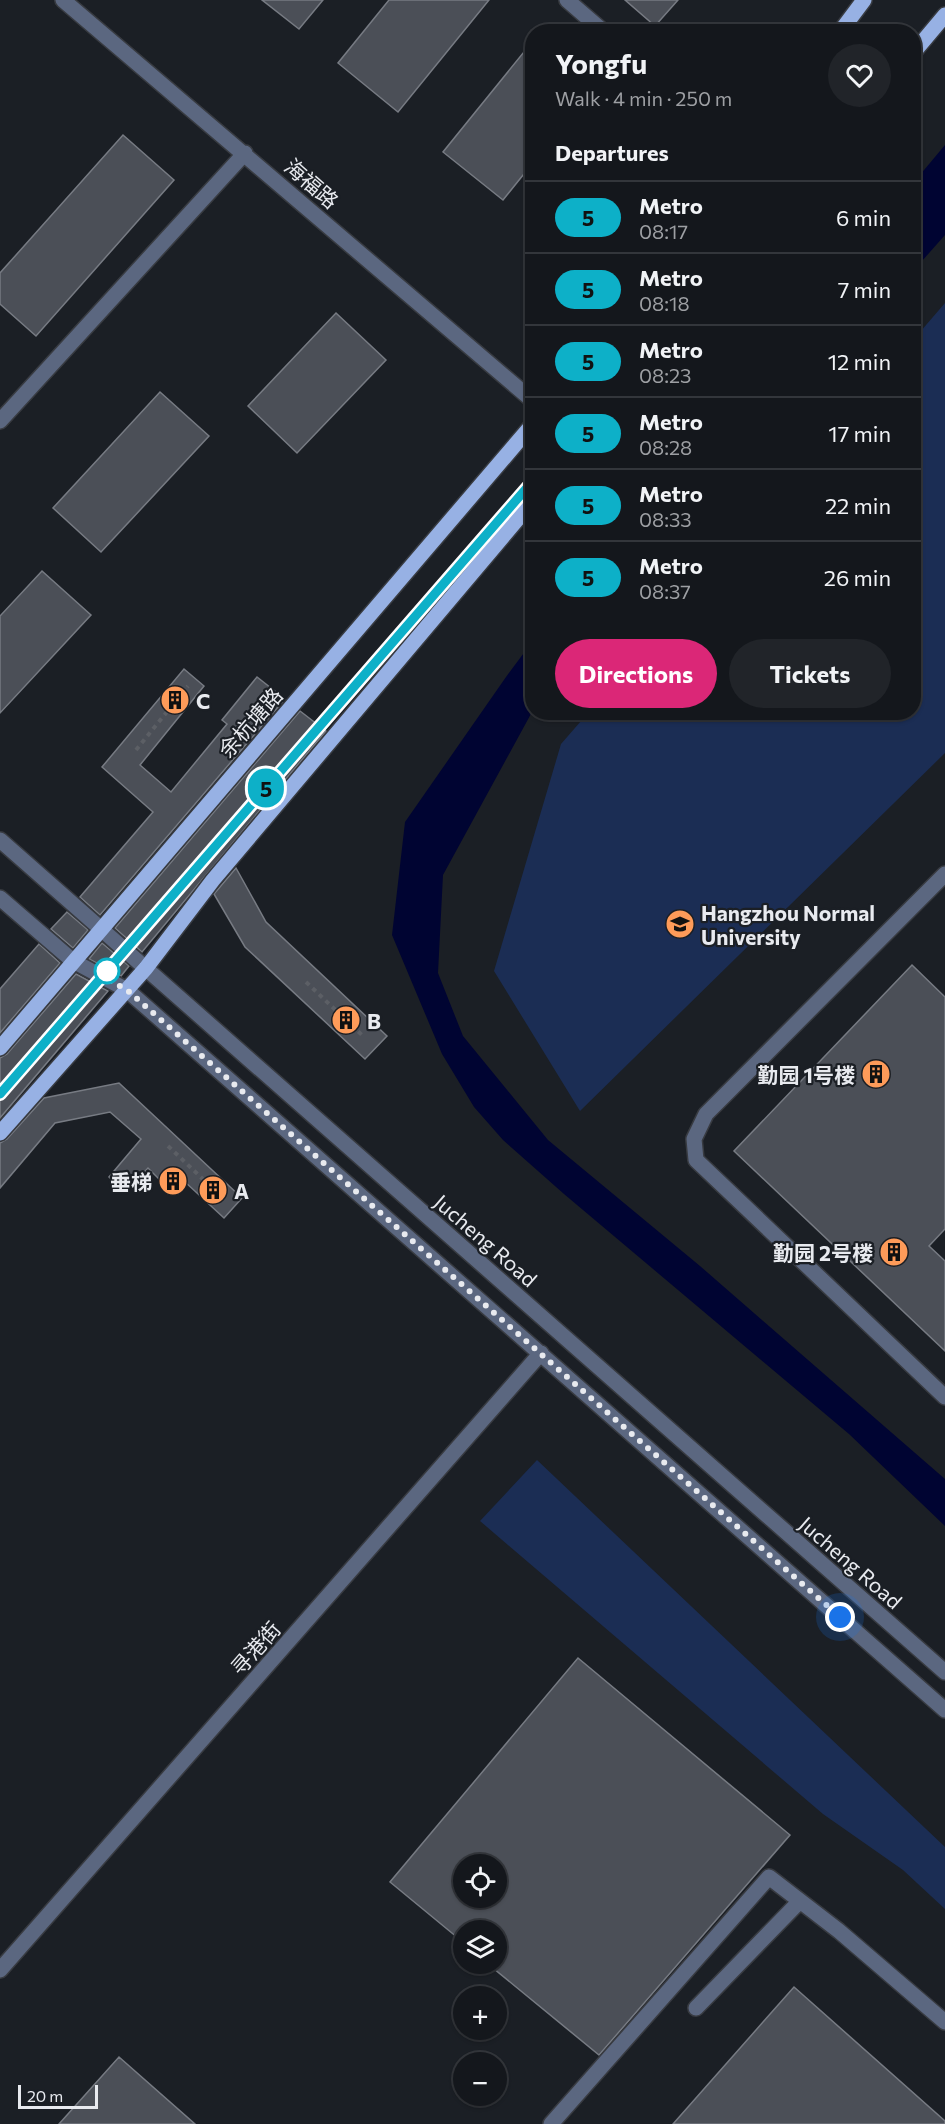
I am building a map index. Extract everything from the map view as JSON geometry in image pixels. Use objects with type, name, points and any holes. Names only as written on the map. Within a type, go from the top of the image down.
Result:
[{"type":"main road","points":[[846,24],[864,0]]},
{"type":"main road","points":[[921,44],[945,15]]},
{"type":"main road","name":"余杭塘路","points":[[0,1048],[525,433]]},
{"type":"main road","points":[[0,1133],[146,968],[213,880],[525,510]]},
{"type":"street","name":"海福路","points":[[63,0],[525,394]]},
{"type":"street","points":[[567,0],[595,24]]},
{"type":"street","points":[[0,421],[245,153]]},
{"type":"street","name":"Jucheng Road","points":[[0,840],[945,1672]]},
{"type":"street","points":[[945,874],[706,1114],[694,1139],[696,1160],[945,1397]]},
{"type":"street","points":[[0,898],[73,961],[127,990],[945,1710]]},
{"type":"street","name":"寻港街","points":[[0,1970],[541,1353]]},
{"type":"street","points":[[551,2124],[769,1877],[839,1931],[945,2022]]},
{"type":"street","points":[[696,2008],[799,1902]]},
{"type":"path","points":[[136,750],[188,686]]},
{"type":"path","points":[[306,982],[364,1037]]},
{"type":"path","points":[[168,1146],[226,1201]]},
{"type":"shaded area","points":[[945,145],[945,235],[921,262],[921,174]]},
{"type":"shaded area","points":[[945,303],[945,753],[580,1111],[494,971],[561,744],[582,720],[921,720],[921,331]]},
{"type":"shaded area","points":[[525,651],[525,720],[528,720],[443,875],[438,973],[463,1036],[548,1140],[700,1266],[945,1479],[945,1526],[849,1434],[503,1140],[474,1107],[442,1054],[392,935],[405,822]]},
{"type":"shaded area","points":[[537,1460],[945,1847],[945,1909],[903,1870],[823,1814],[480,1521]]},
{"type":"building","points":[[262,0],[323,0],[299,29]]},
{"type":"building","points":[[389,0],[489,0],[398,112],[338,63]]},
{"type":"building","points":[[625,0],[678,0],[657,24],[653,24]]},
{"type":"building","points":[[525,51],[525,173],[503,200],[443,152]]},
{"type":"building","points":[[123,135],[174,180],[36,336],[0,304],[0,273]]},
{"type":"building","points":[[336,313],[386,360],[297,453],[248,406]]},
{"type":"building","points":[[160,392],[209,436],[101,552],[53,508]]},
{"type":"building","points":[[42,571],[91,615],[0,713],[0,616]]},
{"type":"building","points":[[184,669],[204,686],[140,765],[171,792],[227,724],[222,720],[257,677],[285,699],[100,915],[80,897],[153,812],[102,767]]},
{"type":"building","points":[[300,711],[326,731],[142,952],[115,928]]},
{"type":"building","points":[[236,868],[266,922],[387,1036],[365,1059],[245,947],[214,894]]},
{"type":"building","points":[[67,912],[88,930],[73,948],[51,929]]},
{"type":"building","points":[[102,943],[129,966],[121,976],[89,959]]},
{"type":"building","points":[[39,944],[60,963],[0,1033],[0,989]]},
{"type":"building","name":"勤园 1号楼","points":[[912,965],[945,997],[945,1229],[929,1246],[945,1261],[945,1351],[734,1151]]},
{"type":"building","points":[[76,974],[108,991],[0,1118],[0,1058],[7,1054]]},
{"type":"building","points":[[119,1083],[242,1198],[224,1218],[184,1181],[173,1193],[148,1168],[125,1193],[109,1177],[141,1139],[110,1112],[55,1123],[0,1188],[0,1143],[7,1139],[44,1098]]},
{"type":"building","points":[[578,1658],[790,1835],[599,2055],[500,1974],[507,1974],[507,1920],[453,1920],[453,1934],[390,1882]]},
{"type":"building","points":[[794,1987],[945,2121],[945,2124],[673,2124]]},
{"type":"building","points":[[119,2057],[195,2124],[59,2124]]},
{"type":"metro line","name":"5","points":[[0,1094],[525,490]]},
{"type":"place","name":"C","points":[[175,700]]},
{"type":"place","name":"Hangzhou Normal University","points":[[680,924]]},
{"type":"place","name":"B","points":[[346,1020]]},
{"type":"place","name":"勤园 1号楼","points":[[876,1074]]},
{"type":"place","name":"垂梯","points":[[173,1181]]},
{"type":"place","name":"A","points":[[213,1190]]},
{"type":"place","name":"勤园 2号楼","points":[[894,1252]]},
{"type":"route","points":[[107,971],[109,980],[127,990],[840,1617]]}]
